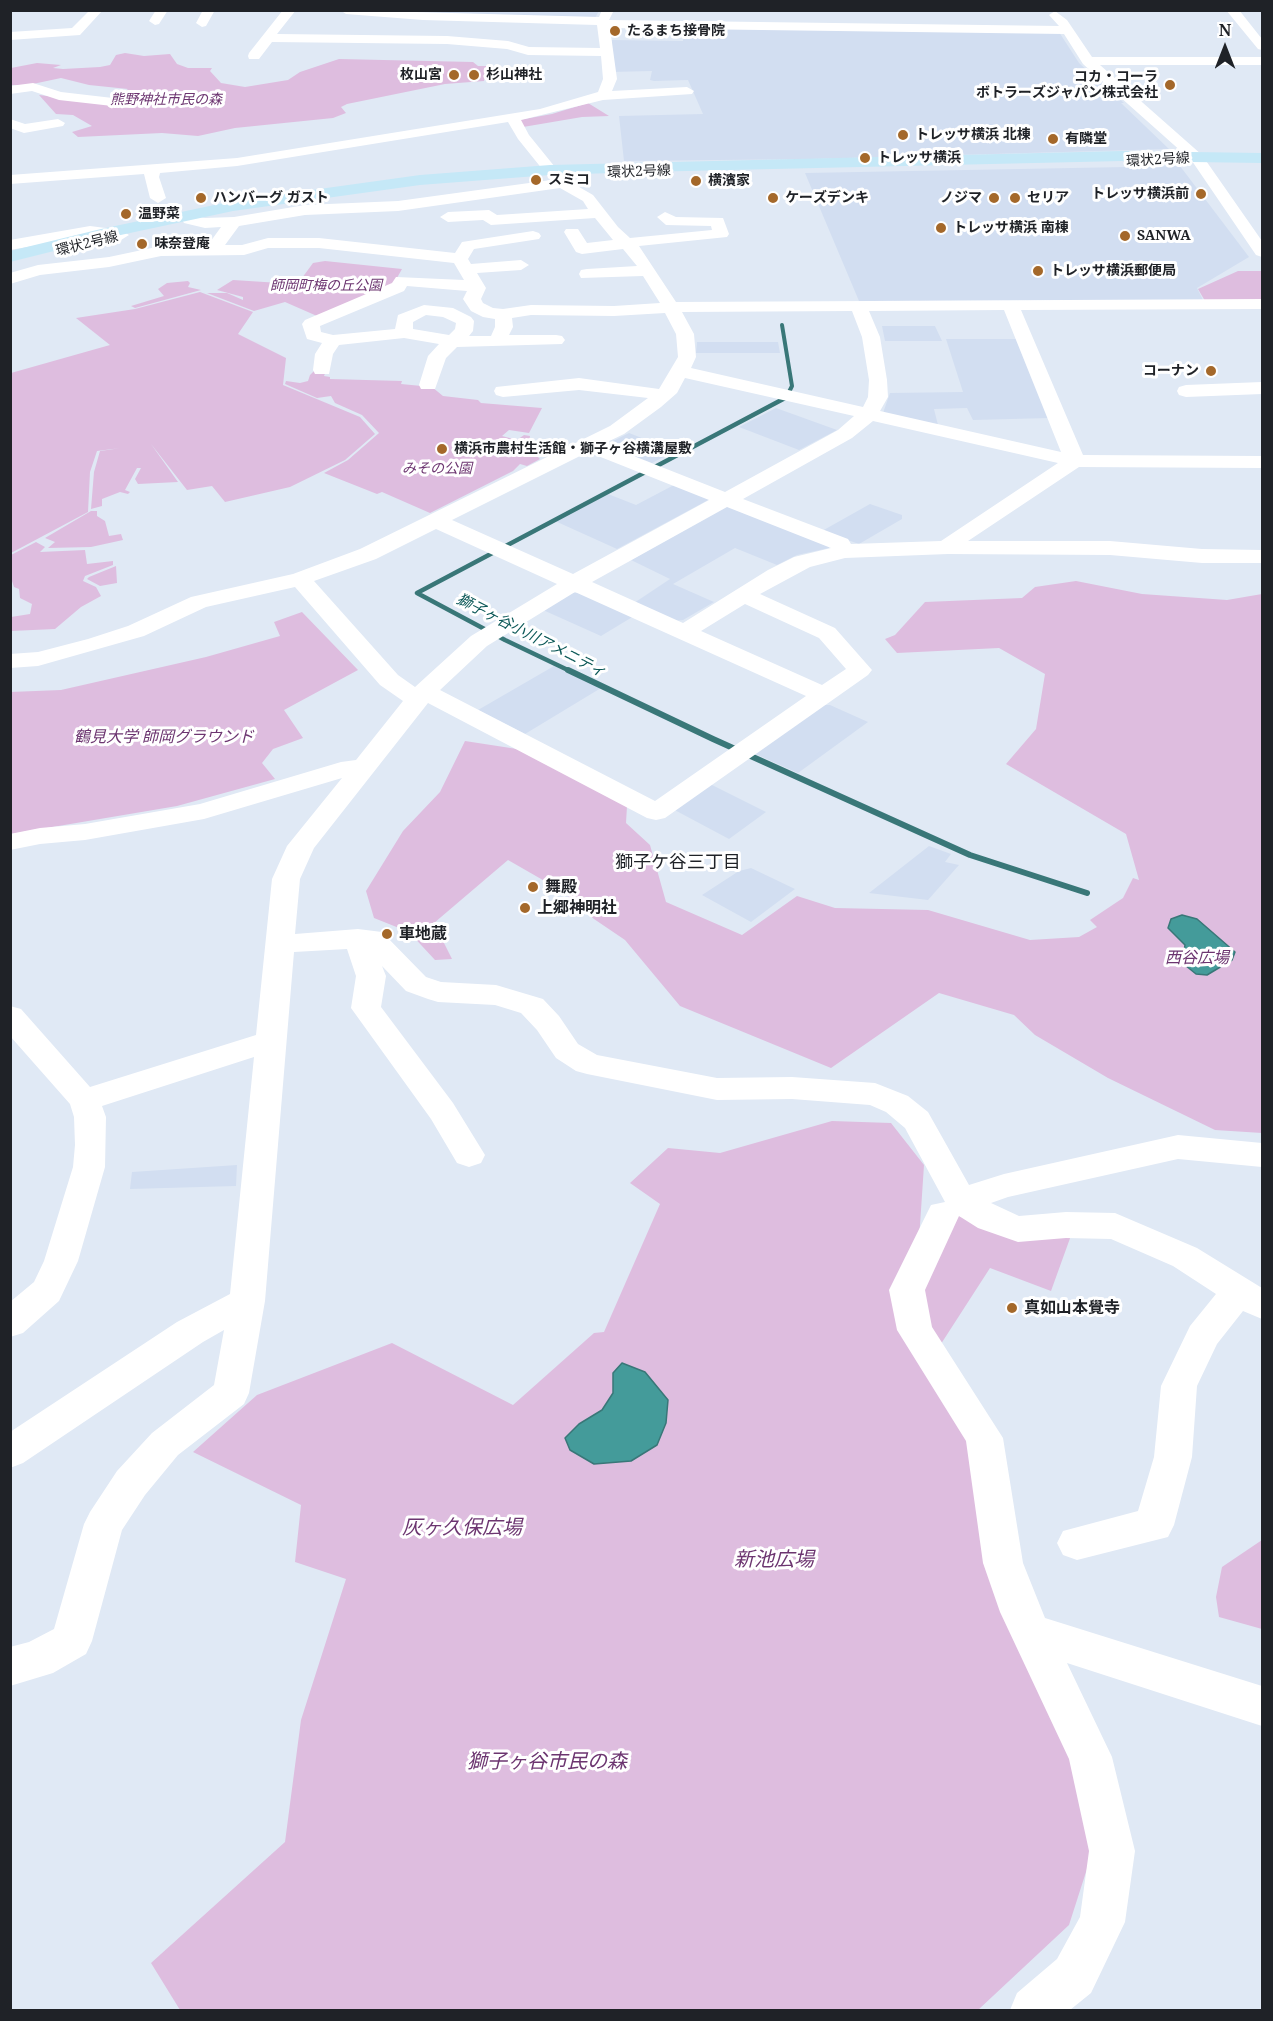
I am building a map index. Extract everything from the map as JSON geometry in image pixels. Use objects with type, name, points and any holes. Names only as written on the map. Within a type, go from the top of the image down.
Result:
[{"type":"main road","name":"環状2号線","points":[[10,257],[101,234],[293,196],[420,180],[1122,156],[1263,158]]},
{"type":"main road","name":"環状2号線","points":[[10,264],[121,235],[190,220],[368,191],[436,183],[555,176]]},
{"type":"street","points":[[202,23],[209,10]]},
{"type":"street","points":[[254,56],[290,10]]},
{"type":"street","points":[[346,10],[774,26],[915,23],[1068,30]]},
{"type":"street","points":[[774,10],[774,26]]},
{"type":"street","points":[[1232,10],[1263,46]]},
{"type":"street","points":[[75,12],[98,11]]},
{"type":"street","points":[[10,36],[76,32],[98,11]]},
{"type":"street","points":[[1054,12],[1088,61],[1197,158],[1263,252]]},
{"type":"street","points":[[601,96],[604,95],[610,79],[605,18]]},
{"type":"street","points":[[270,38],[447,40],[508,45],[528,51],[606,52]]},
{"type":"street","points":[[1088,61],[1263,61]]},
{"type":"street","points":[[10,90],[33,87],[59,96],[130,104]]},
{"type":"street","points":[[10,180],[237,162],[541,113],[601,96],[687,91]]},
{"type":"street","points":[[11,118],[24,129],[58,123]]},
{"type":"street","points":[[10,661],[38,659],[96,644],[136,631],[199,602],[300,579],[368,554],[617,430],[670,389],[687,357],[685,334],[671,307],[645,266],[626,243],[581,192],[555,176],[522,136],[513,118]]},
{"type":"street","points":[[10,164],[33,178]]},
{"type":"street","points":[[153,169],[151,177],[158,198]]},
{"type":"street","points":[[190,220],[205,223],[234,222],[305,210],[398,206],[555,176]]},
{"type":"street","points":[[398,206],[395,219],[489,214],[491,220],[628,222]]},
{"type":"street","points":[[648,220],[665,217],[665,214],[722,214]]},
{"type":"street","points":[[559,234],[582,249],[675,237],[721,234],[717,221],[672,222],[665,217]]},
{"type":"street","points":[[215,250],[218,241],[234,222]]},
{"type":"street","points":[[405,241],[464,258],[606,223]]},
{"type":"street","points":[[10,245],[90,231],[121,235]]},
{"type":"street","points":[[10,279],[38,270],[109,262],[161,251],[244,250],[268,243],[319,243],[521,265]]},
{"type":"street","points":[[464,258],[477,288],[472,299],[477,307],[489,313],[503,314],[551,303],[614,311],[671,307],[1263,304]]},
{"type":"street","points":[[582,270],[645,266]]},
{"type":"street","points":[[475,286],[402,281],[398,287],[311,324],[313,335],[333,339],[404,333],[452,340],[556,340]]},
{"type":"street","points":[[1010,304],[1076,461]]},
{"type":"street","points":[[10,1667],[38,1659],[71,1641],[105,1524],[131,1483],[165,1444],[231,1393],[247,1301],[286,879],[301,846],[421,696],[479,641],[574,583],[845,434],[870,414],[878,397],[878,380],[871,337],[859,306]]},
{"type":"street","points":[[404,333],[404,319],[424,310],[447,312],[465,321],[464,331],[437,356],[428,385]]},
{"type":"street","points":[[497,341],[504,327],[503,314]]},
{"type":"street","points":[[322,370],[324,354],[333,339]]},
{"type":"street","points":[[681,371],[1076,461],[1263,462]]},
{"type":"street","points":[[503,391],[579,384],[663,395]]},
{"type":"street","points":[[1186,391],[1263,388]]},
{"type":"street","points":[[587,444],[840,544],[845,551]]},
{"type":"street","points":[[948,547],[950,543],[1076,461]]},
{"type":"street","points":[[434,520],[824,695]]},
{"type":"street","points":[[684,632],[802,562],[845,551],[948,547],[1110,548],[1202,556],[1263,557]]},
{"type":"street","points":[[300,579],[389,680],[656,812],[860,670],[828,633],[744,595]]},
{"type":"street","points":[[10,842],[40,836],[85,832],[204,811],[350,767],[361,769]]},
{"type":"street","points":[[358,938],[371,976],[366,1008],[442,1111],[468,1155]]},
{"type":"street","points":[[280,944],[372,938],[416,984],[438,992],[496,995],[532,1006],[548,1023],[567,1051],[587,1063],[610,1070],[717,1089],[792,1088],[874,1094],[890,1100],[917,1120],[952,1207]]},
{"type":"street","points":[[10,1016],[84,1100],[90,1117],[89,1167],[61,1261],[47,1291],[10,1323]]},
{"type":"street","points":[[84,1100],[271,1041]]},
{"type":"street","points":[[1034,2010],[1074,1976],[1102,1922],[1112,1851],[1090,1757],[1020,1612],[1003,1563],[984,1438],[915,1330],[907,1290],[952,1207],[1004,1186],[1178,1147],[1263,1155]]},
{"type":"street","points":[[952,1207],[1018,1229],[1066,1225],[1115,1226],[1185,1257],[1251,1298],[1203,1336],[1179,1386],[1173,1457],[1154,1526],[1077,1543]]},
{"type":"street","points":[[10,1452],[190,1332],[247,1301]]},
{"type":"street","points":[[1032,1633],[1263,1706]]},
{"type":"shaded area","points":[[381,11],[599,11],[595,18]]},
{"type":"shaded area","points":[[684,26],[1059,32],[1079,63],[1124,103],[1121,103],[1169,149],[814,159],[624,161],[619,116],[703,114],[688,80],[650,80],[652,71],[611,72],[612,40],[683,41]]},
{"type":"shaded area","points":[[1180,166],[1249,257],[1197,288],[1203,300],[859,301],[805,173]]},
{"type":"shaded area","points":[[882,326],[935,326],[942,341],[885,341]]},
{"type":"shaded area","points":[[946,339],[1017,339],[1050,418],[973,420],[967,408],[934,409],[938,425],[883,413],[890,393],[963,392]]},
{"type":"shaded area","points":[[697,342],[778,342],[780,353],[696,353]]},
{"type":"shaded area","points":[[776,408],[837,430],[799,450],[739,427]]},
{"type":"shaded area","points":[[629,433],[675,451],[652,463],[605,445]]},
{"type":"shaded area","points":[[674,485],[710,499],[617,549],[555,521],[608,494],[636,505]]},
{"type":"shaded area","points":[[870,504],[902,515],[902,519],[859,544],[822,531]]},
{"type":"shaded area","points":[[732,506],[829,545],[829,548],[797,555],[777,565],[735,548],[673,584],[714,602],[683,620],[673,621],[634,603],[670,579],[631,560],[725,507]]},
{"type":"shaded area","points":[[568,593],[584,593],[634,616],[601,636],[543,610]]},
{"type":"shaded area","points":[[554,666],[601,688],[525,734],[478,710]]},
{"type":"shaded area","points":[[821,705],[830,705],[868,722],[798,773],[751,752]]},
{"type":"shaded area","points":[[706,782],[766,812],[729,839],[669,807]]},
{"type":"shaded area","points":[[929,846],[951,854],[945,862],[959,865],[928,900],[869,893]]},
{"type":"shaded area","points":[[751,868],[795,889],[751,922],[702,895],[739,871]]},
{"type":"shaded area","points":[[1182,915],[1197,919],[1235,952],[1232,960],[1207,975],[1196,974],[1180,961],[1178,956],[1184,951],[1185,945],[1168,928],[1171,919]]},
{"type":"shaded area","points":[[237,1165],[236,1186],[130,1189],[132,1172]]},
{"type":"shaded area","points":[[622,1363],[645,1372],[668,1400],[666,1423],[657,1445],[631,1461],[594,1464],[570,1450],[565,1438],[579,1424],[602,1410],[613,1393],[613,1373]]},
{"type":"green space","name":"熊野神社市民の森","points":[[125,53],[144,56],[170,54],[177,64],[188,68],[212,68],[210,71],[221,83],[245,87],[288,80],[300,72],[339,59],[473,62],[478,66],[501,66],[505,75],[485,76],[484,81],[445,84],[347,104],[341,107],[346,113],[333,118],[235,128],[198,136],[162,133],[78,137],[72,132],[92,126],[73,115],[56,114],[39,95],[108,103],[128,89],[89,85],[61,78],[28,85],[11,85],[11,68],[37,63],[61,65],[53,68],[63,69],[100,67],[110,65],[116,55]]},
{"type":"green space","points":[[588,103],[609,116],[582,117],[523,127],[519,120],[552,114]]},
{"type":"green space","name":"師岡町梅の丘公園","points":[[325,261],[402,269],[393,285],[317,316],[285,302],[254,311],[207,293],[227,293],[243,300],[243,297],[217,290],[233,280],[280,283],[283,277],[302,278],[313,263]]},
{"type":"green space","points":[[1238,271],[1262,271],[1262,300],[1205,301],[1198,289]]},
{"type":"green space","points":[[188,281],[190,283],[188,287],[201,290],[135,308],[131,306],[164,296],[158,289],[167,283]]},
{"type":"green space","points":[[200,292],[253,312],[238,334],[286,358],[283,385],[360,417],[375,434],[345,460],[290,487],[225,502],[212,486],[187,490],[151,444],[178,482],[138,484],[135,479],[141,468],[137,468],[125,490],[130,492],[128,494],[120,492],[102,499],[102,506],[91,509],[94,472],[100,451],[121,448],[97,451],[90,472],[88,512],[11,553],[11,373],[110,345],[76,318],[135,309]]},
{"type":"green space","name":"みその公園","points":[[315,370],[326,371],[324,376],[330,379],[402,381],[401,384],[432,387],[443,396],[478,400],[481,403],[542,408],[529,433],[509,430],[502,436],[517,440],[524,435],[530,436],[528,447],[540,459],[527,466],[520,464],[513,471],[430,513],[382,492],[377,494],[324,473],[348,460],[379,433],[362,415],[335,403],[331,396],[317,398],[285,384],[286,381],[300,383],[308,381]]},
{"type":"green space","points":[[91,511],[97,511],[97,516],[105,521],[109,536],[121,534],[123,540],[91,547],[48,548],[55,542],[45,538]]},
{"type":"green space","points":[[36,542],[45,547],[40,552],[85,550],[87,564],[113,561],[113,565],[85,576],[83,581],[96,587],[101,596],[81,607],[55,629],[11,631],[11,617],[30,614],[32,604],[20,598],[19,589],[14,587],[11,578],[11,555]]},
{"type":"green space","points":[[116,566],[117,583],[100,586],[87,579],[89,577]]},
{"type":"green space","name":"西谷広場","points":[[1076,581],[1142,594],[1227,600],[1262,594],[1262,1133],[1215,1130],[1108,1078],[1035,1035],[1014,1015],[939,993],[831,1068],[680,1006],[625,940],[594,919],[562,891],[508,860],[434,923],[452,959],[435,960],[409,932],[374,918],[366,891],[403,831],[440,792],[465,741],[517,749],[627,806],[626,823],[650,845],[666,902],[742,935],[797,896],[835,908],[928,910],[1030,940],[1079,937],[1097,927],[1090,920],[1123,898],[1133,878],[1139,880],[1126,834],[1006,764],[1036,729],[1045,674],[999,648],[897,653],[885,639],[895,635],[925,602],[1022,598],[1035,587]]},
{"type":"green space","name":"鶴見大学 師岡グラウンド","points":[[302,612],[358,670],[284,710],[303,738],[273,749],[262,763],[275,779],[177,806],[11,834],[10,692],[61,690],[206,657],[280,636],[274,622]]},
{"type":"green space","name":"獅子ヶ谷市民の森","points":[[832,1121],[891,1123],[924,1165],[919,1240],[954,1214],[997,1231],[1073,1230],[1051,1291],[990,1268],[939,1347],[972,1438],[1076,1760],[1093,1850],[1069,1925],[978,2010],[180,2010],[151,1963],[285,1842],[301,1720],[346,1579],[295,1562],[301,1505],[193,1452],[257,1395],[392,1343],[513,1405],[594,1333],[604,1332],[660,1204],[630,1183],[668,1148],[720,1153]],"holes":[[[613,1373],[631,1461],[579,1424],[602,1410],[613,1393]]]},
{"type":"green space","points":[[1262,1540],[1262,1629],[1219,1617],[1216,1597],[1222,1567]]},
{"type":"waterway","name":"獅子ヶ谷小川アメニティ","points":[[782,325],[792,386],[788,394]]},
{"type":"waterway","name":"獅子ヶ谷小川アメニティ","points":[[572,672],[505,640],[417,593],[787,397],[789,393]]},
{"type":"waterway","name":"獅子ヶ谷小川アメニティ","points":[[568,670],[713,739],[970,855],[1087,893]]},
{"type":"place","name":"たるまち接骨院","points":[[615,31]]},
{"type":"place","name":"枚山宮","points":[[454,75]]},
{"type":"place","name":"杉山神社","points":[[474,75]]},
{"type":"place","name":"コカ・コーラ ボトラーズジャパン株式会社","points":[[1170,85]]},
{"type":"place","name":"トレッサ横浜 北棟","points":[[903,135]]},
{"type":"place","name":"有隣堂","points":[[1053,139]]},
{"type":"place","name":"トレッサ横浜","points":[[865,158]]},
{"type":"place","name":"スミコ","points":[[536,180]]},
{"type":"place","name":"横濱家","points":[[696,181]]},
{"type":"place","name":"トレッサ横浜前","points":[[1201,194]]},
{"type":"place","name":"ハンバーグ ガスト","points":[[201,198]]},
{"type":"place","name":"ケーズデンキ","points":[[773,198]]},
{"type":"place","name":"ノジマ","points":[[994,198]]},
{"type":"place","name":"セリア","points":[[1015,198]]},
{"type":"place","name":"温野菜","points":[[126,214]]},
{"type":"place","name":"トレッサ横浜 南棟","points":[[941,228]]},
{"type":"place","name":"SANWA","points":[[1125,236]]},
{"type":"place","name":"味奈登庵","points":[[142,244]]},
{"type":"place","name":"トレッサ横浜郵便局","points":[[1038,271]]},
{"type":"place","name":"コーナン","points":[[1211,371]]},
{"type":"place","name":"横浜市農村生活館・獅子ヶ谷横溝屋敷","points":[[442,449]]},
{"type":"place","name":"舞殿","points":[[533,887]]},
{"type":"place","name":"上郷神明社","points":[[525,908]]},
{"type":"place","name":"車地蔵","points":[[387,934]]},
{"type":"place","name":"真如山本覺寺","points":[[1012,1308]]},
{"type":"district","name":"獅子ケ谷三丁目","points":[[678,863]]},
{"type":"park label","name":"灰ヶ久保広場","points":[[462,1528]]},
{"type":"park label","name":"新池広場","points":[[774,1560]]}]
